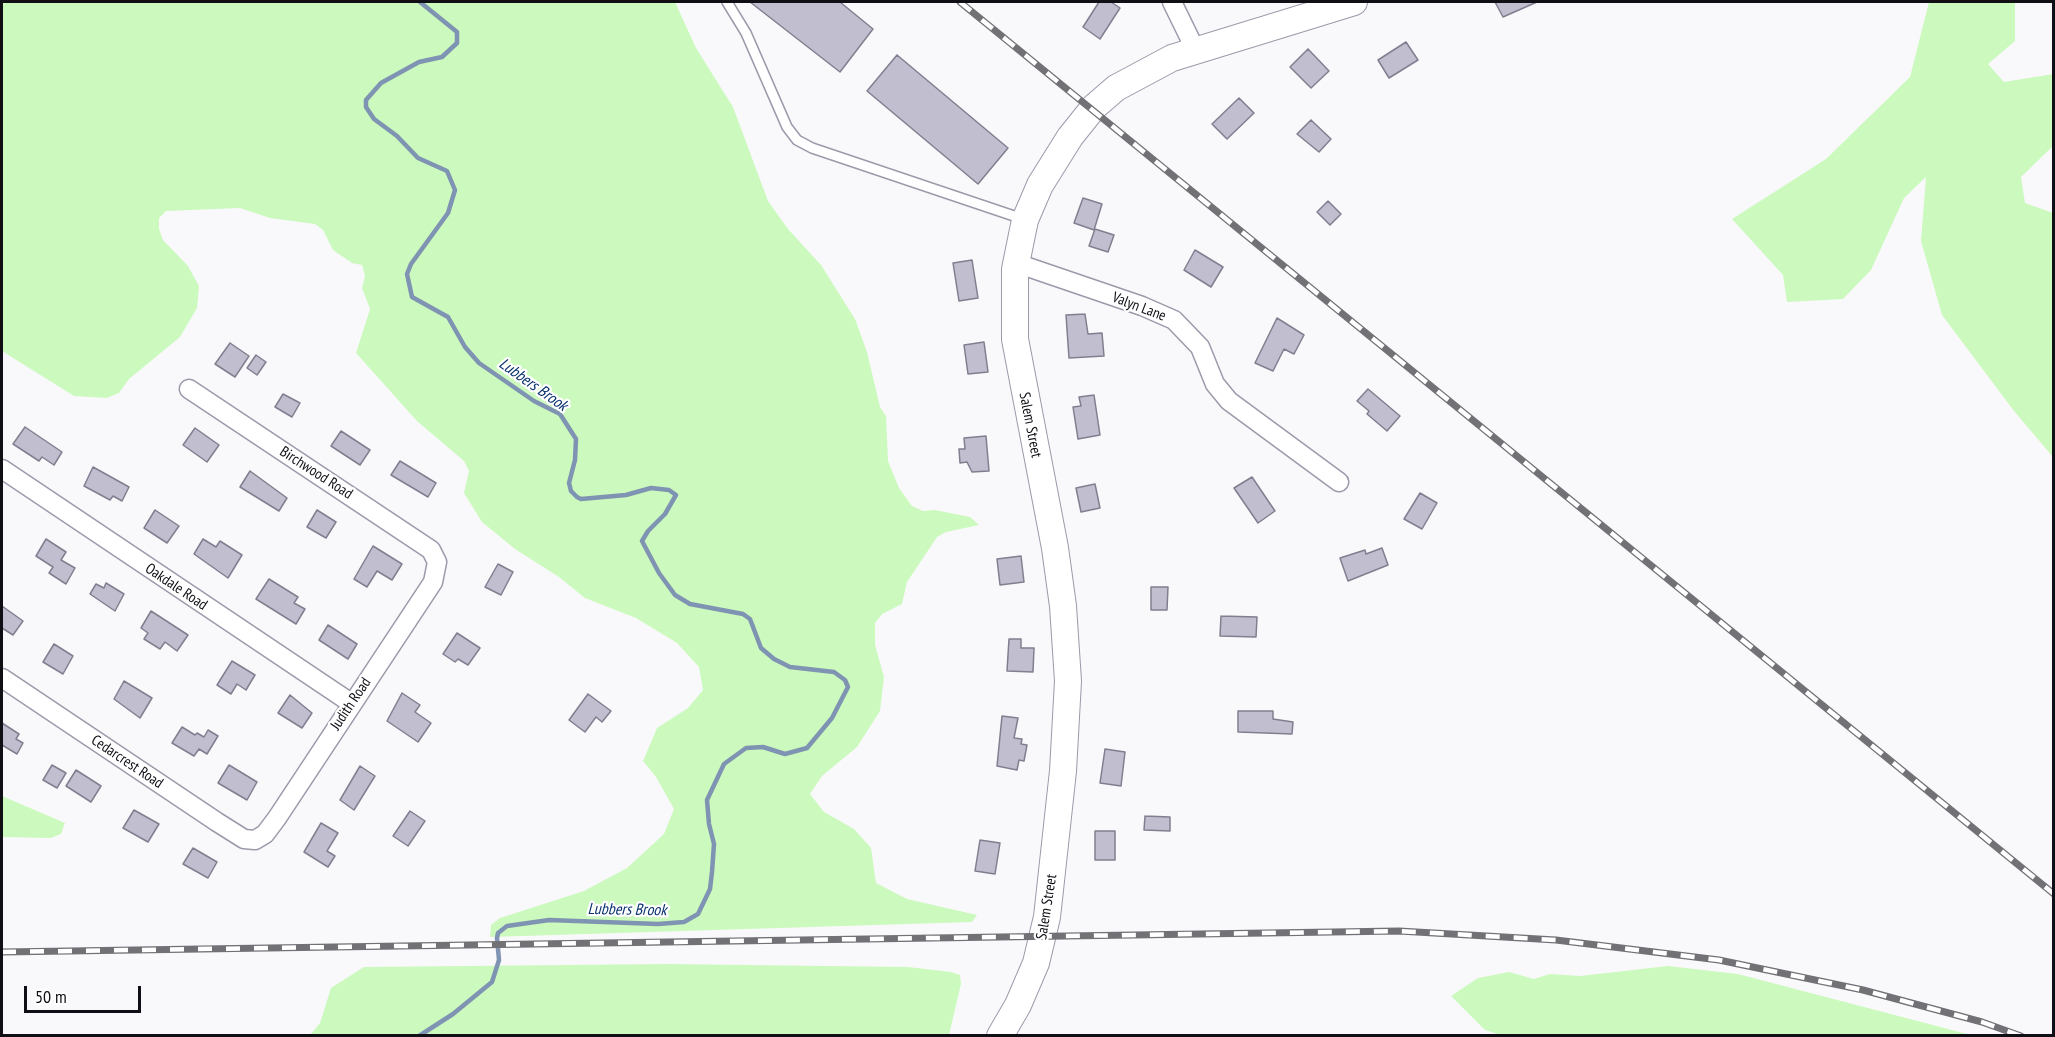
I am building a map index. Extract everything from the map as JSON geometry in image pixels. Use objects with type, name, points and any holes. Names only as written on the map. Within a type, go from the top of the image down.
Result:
[{"type":"street","points":[[1173,2],[1195,50]]},
{"type":"street","name":"Salem Street","points":[[1000,1035],[1022,996],[1044,936],[1058,817],[1068,681],[1064,606],[1055,548],[1018,365],[1014,317],[1016,262],[1025,220],[1058,155],[1099,101],[1135,76],[1195,50],[1354,2]]},
{"type":"street","name":"Valyn Lane","points":[[1016,262],[1142,306],[1174,321],[1200,347],[1215,384],[1229,401],[1339,482]]},
{"type":"street","name":"Birchwood Road","points":[[189,389],[407,533],[431,550],[437,562]]},
{"type":"street","name":"Oakdale Road","points":[[2,469],[351,703]]},
{"type":"street","name":"Judith Road","points":[[255,840],[265,834],[277,818],[433,582],[437,562]]},
{"type":"street","name":"Cedarcrest Road","points":[[2,678],[217,822],[244,839],[255,840]]},
{"type":"lane","points":[[727,2],[746,33],[784,122],[797,140],[812,148],[1025,220]]},
{"type":"green space","points":[[2,2],[675,2],[696,48],[733,107],[768,201],[788,229],[821,265],[855,319],[867,352],[880,407],[886,416],[888,461],[899,488],[912,506],[923,511],[935,510],[970,517],[979,525],[946,532],[937,537],[907,582],[902,604],[882,614],[875,623],[875,645],[884,677],[880,711],[857,747],[822,776],[810,794],[824,812],[854,829],[871,848],[876,883],[907,899],[977,915],[972,922],[490,937],[491,925],[500,918],[584,891],[627,868],[664,834],[674,809],[656,777],[643,761],[657,728],[688,708],[703,690],[699,667],[677,643],[636,618],[585,598],[559,577],[515,549],[482,522],[464,493],[469,471],[464,461],[417,421],[356,353],[370,309],[362,288],[365,276],[362,265],[352,263],[333,250],[323,230],[315,224],[270,218],[240,208],[166,211],[159,218],[159,229],[163,240],[188,266],[199,286],[197,308],[180,337],[129,379],[119,393],[107,398],[74,396],[2,351]]},
{"type":"green space","points":[[1929,2],[2015,2],[2015,41],[1988,64],[2004,82],[2053,74],[2053,146],[2021,177],[2025,203],[2053,213],[2053,457],[2014,411],[1942,315],[1921,241],[1926,177],[1904,198],[1871,270],[1843,299],[1787,302],[1783,275],[1732,219],[1826,159],[1910,77]]},
{"type":"green space","points":[[2,796],[65,823],[61,834],[51,838],[2,837]]},
{"type":"green space","points":[[667,964],[908,967],[951,972],[960,975],[961,984],[949,1035],[310,1035],[320,1023],[331,988],[364,967]]},
{"type":"green space","points":[[1668,966],[1738,974],[1971,1035],[1501,1035],[1485,1030],[1451,996],[1478,978],[1509,972],[1534,979],[1550,974],[1580,976]]},
{"type":"building","points":[[750,2],[840,2],[873,29],[840,72]]},
{"type":"building","points":[[1099,2],[1111,2],[1120,8],[1100,39],[1083,27]]},
{"type":"building","points":[[1495,2],[1537,2],[1503,17]]},
{"type":"building","points":[[1406,42],[1418,60],[1389,78],[1378,60]]},
{"type":"building","points":[[1308,49],[1329,71],[1311,88],[1290,67]]},
{"type":"building","points":[[897,55],[1008,148],[978,184],[867,91]]},
{"type":"building","points":[[1239,98],[1254,113],[1227,139],[1212,124]]},
{"type":"building","points":[[1311,120],[1331,139],[1319,152],[1297,134]]},
{"type":"building","points":[[1083,198],[1102,204],[1094,230],[1074,223]]},
{"type":"building","points":[[1328,201],[1341,214],[1330,225],[1317,212]]},
{"type":"building","points":[[1095,229],[1114,235],[1108,252],[1089,246]]},
{"type":"building","points":[[1195,250],[1223,267],[1211,287],[1184,270]]},
{"type":"building","points":[[972,260],[978,298],[959,301],[953,263]]},
{"type":"building","points":[[1085,314],[1088,334],[1102,333],[1104,356],[1069,358],[1066,315]]},
{"type":"building","points":[[1277,318],[1304,335],[1294,354],[1284,349],[1273,371],[1255,363]]},
{"type":"building","points":[[984,342],[988,372],[968,374],[964,345]]},
{"type":"building","points":[[230,343],[249,356],[235,377],[215,364]]},
{"type":"building","points":[[256,355],[266,362],[257,375],[247,368]]},
{"type":"building","points":[[1368,389],[1400,416],[1387,431],[1367,414],[1369,411],[1357,401]]},
{"type":"building","points":[[283,394],[300,403],[292,417],[275,407]]},
{"type":"building","points":[[1094,395],[1100,435],[1078,439],[1073,407],[1081,406],[1079,397]]},
{"type":"building","points":[[25,427],[62,452],[54,465],[42,457],[39,461],[13,444]]},
{"type":"building","points":[[195,428],[219,445],[207,462],[183,445]]},
{"type":"building","points":[[341,431],[370,450],[360,465],[331,446]]},
{"type":"building","points":[[986,436],[989,471],[972,472],[967,462],[960,463],[959,449],[965,449],[964,438]]},
{"type":"building","points":[[400,461],[436,483],[428,497],[391,475]]},
{"type":"building","points":[[93,467],[129,487],[122,501],[113,496],[110,500],[84,486]]},
{"type":"building","points":[[250,471],[287,498],[279,511],[240,487]]},
{"type":"building","points":[[1252,477],[1275,511],[1258,523],[1234,488]]},
{"type":"building","points":[[1095,484],[1100,508],[1081,512],[1076,488]]},
{"type":"building","points":[[1420,493],[1437,503],[1422,529],[1404,519]]},
{"type":"building","points":[[155,510],[179,526],[167,543],[144,528]]},
{"type":"building","points":[[317,510],[336,522],[326,538],[307,527]]},
{"type":"building","points":[[46,539],[66,552],[61,560],[75,568],[66,584],[49,573],[53,567],[36,556]]},
{"type":"building","points":[[203,539],[216,547],[220,541],[242,555],[228,578],[194,554]]},
{"type":"building","points":[[373,546],[402,564],[392,580],[377,571],[367,587],[354,579]]},
{"type":"building","points":[[1382,548],[1388,565],[1348,581],[1340,558],[1365,550],[1366,554]]},
{"type":"building","points":[[1021,556],[1024,582],[1000,585],[997,559]]},
{"type":"building","points":[[498,564],[513,572],[501,595],[485,587]]},
{"type":"building","points":[[269,579],[298,597],[294,603],[305,609],[296,624],[256,599]]},
{"type":"building","points":[[106,583],[124,594],[115,611],[90,594],[96,584],[104,588]]},
{"type":"building","points":[[1151,587],[1168,587],[1167,610],[1151,610]]},
{"type":"building","points":[[2,606],[23,621],[13,635],[2,628]]},
{"type":"building","points":[[151,611],[188,635],[177,651],[165,642],[160,649],[144,639],[148,633],[141,628]]},
{"type":"building","points":[[1221,616],[1257,617],[1256,637],[1220,636]]},
{"type":"building","points":[[328,625],[357,644],[348,659],[319,640]]},
{"type":"building","points":[[457,633],[480,648],[468,665],[458,659],[455,662],[443,654]]},
{"type":"building","points":[[1009,639],[1021,639],[1021,648],[1034,648],[1033,672],[1007,671]]},
{"type":"building","points":[[54,644],[73,656],[63,674],[43,662]]},
{"type":"building","points":[[232,661],[255,675],[246,690],[237,684],[231,694],[217,685]]},
{"type":"building","points":[[124,681],[152,698],[140,718],[114,699]]},
{"type":"building","points":[[402,693],[420,705],[415,712],[431,723],[418,742],[387,721]]},
{"type":"building","points":[[588,694],[611,711],[602,722],[596,717],[585,732],[569,720]]},
{"type":"building","points":[[290,695],[312,713],[302,728],[278,713]]},
{"type":"building","points":[[1238,711],[1273,711],[1273,719],[1293,722],[1292,734],[1238,732]]},
{"type":"building","points":[[1002,716],[1018,718],[1014,738],[1022,739],[1021,744],[1027,745],[1024,761],[1019,760],[1017,770],[997,766]]},
{"type":"building","points":[[2,723],[19,734],[16,739],[23,743],[17,754],[2,745]]},
{"type":"building","points":[[182,727],[195,735],[197,733],[204,737],[208,730],[218,736],[207,754],[199,749],[194,756],[172,743]]},
{"type":"building","points":[[1105,749],[1125,752],[1121,786],[1100,783]]},
{"type":"building","points":[[52,765],[66,773],[57,788],[43,780]]},
{"type":"building","points":[[229,765],[257,782],[247,800],[218,783]]},
{"type":"building","points":[[360,766],[375,776],[354,810],[340,800]]},
{"type":"building","points":[[76,770],[101,786],[91,802],[66,786]]},
{"type":"building","points":[[134,810],[159,824],[148,842],[123,828]]},
{"type":"building","points":[[410,811],[425,821],[408,846],[393,836]]},
{"type":"building","points":[[1145,816],[1170,817],[1170,831],[1144,830]]},
{"type":"building","points":[[321,823],[338,833],[327,851],[335,856],[328,867],[304,852]]},
{"type":"building","points":[[1095,831],[1115,831],[1115,860],[1095,860]]},
{"type":"building","points":[[980,840],[1000,843],[995,874],[975,871]]},
{"type":"building","points":[[193,848],[217,862],[208,878],[183,864]]},
{"type":"waterway","name":"Lubbers Brook","points":[[419,1036],[453,1014],[492,982],[499,960],[498,933],[507,926],[549,920],[658,924],[684,922],[698,914],[710,889],[712,872],[714,844],[707,800],[724,764],[746,748],[763,747],[785,754],[807,748],[832,718],[848,687],[845,680],[834,672],[790,667],[774,659],[761,648],[750,619],[743,614],[690,604],[675,595],[659,573],[642,541],[648,531],[665,514],[676,495],[669,490],[651,488],[626,495],[581,499],[577,497],[571,491],[569,483],[575,460],[576,439],[560,414],[534,401],[479,363],[465,347],[448,317],[412,297],[407,274],[411,264],[448,213],[455,190],[447,171],[418,158],[397,136],[374,119],[366,107],[366,100],[381,83],[419,62],[442,57],[457,43],[457,32],[420,2]]},
{"type":"railway","points":[[960,2],[2054,894]]},
{"type":"railway","points":[[2,952],[1399,931],[1556,940],[1719,960],[1863,990],[1982,1022],[2021,1036]]}]
